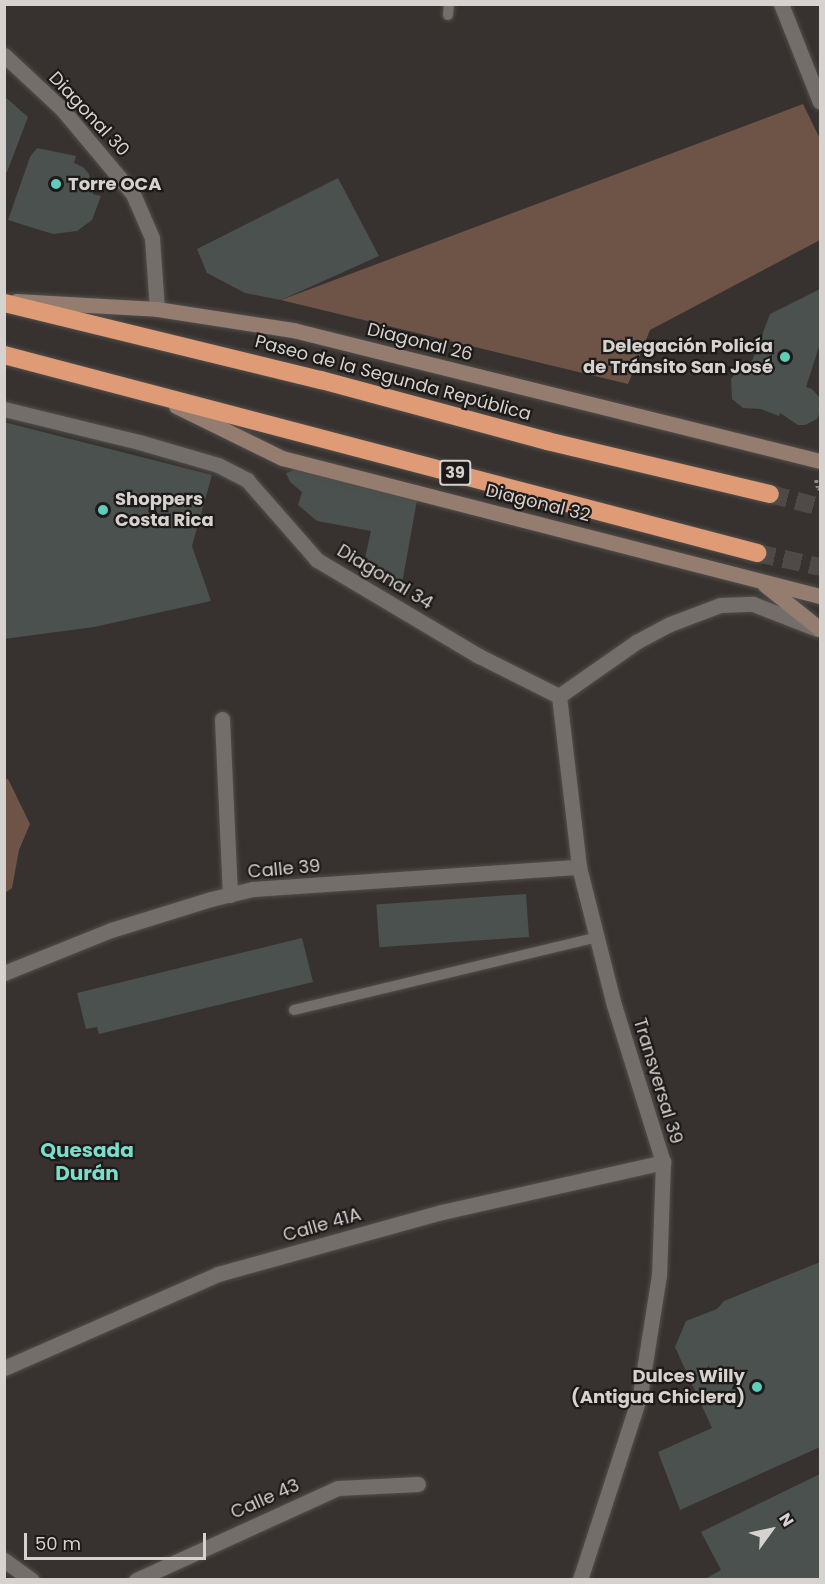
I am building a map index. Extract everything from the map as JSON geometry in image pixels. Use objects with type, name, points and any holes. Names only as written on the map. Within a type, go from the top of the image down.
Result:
[{"type":"highway","name":"Paseo de la Segunda República","points":[[4,301],[321,380],[547,441],[770,494]]},
{"type":"highway","name":"39","points":[[4,355],[757,553]]},
{"type":"main road","name":"Diagonal 26","points":[[4,301],[157,309],[293,330],[820,461]]},
{"type":"main road","name":"Diagonal 32","points":[[152,394],[282,458],[820,596]]},
{"type":"main road","points":[[755,579],[820,630]]},
{"type":"street","points":[[781,4],[820,102]]},
{"type":"street","name":"Diagonal 30","points":[[4,55],[62,109],[133,194],[152,238],[157,309]]},
{"type":"street","name":"Diagonal 34","points":[[4,409],[139,442],[228,470],[247,480],[317,560],[479,656],[559,696]]},
{"type":"street","points":[[559,696],[636,642],[670,624],[720,605],[753,604],[820,630]]},
{"type":"street","name":"Transversal 39","points":[[559,696],[579,867],[614,1005],[663,1162],[659,1275],[640,1395],[580,1580]]},
{"type":"street","points":[[222,719],[230,895]]},
{"type":"street","name":"Calle 39","points":[[4,973],[111,930],[253,890],[579,867]]},
{"type":"street","name":"Calle 41A","points":[[4,1368],[218,1274],[442,1212],[663,1162]]},
{"type":"street","name":"Calle 43","points":[[136,1580],[338,1488],[418,1484]]},
{"type":"street","points":[[4,1560],[32,1580]]},
{"type":"lane","points":[[294,1010],[597,937]]},
{"type":"shaded area","points":[[803,104],[820,139],[820,240],[650,330],[628,384],[281,300]]},
{"type":"shaded area","points":[[8,779],[30,824],[19,850],[12,888],[5,893],[4,780]]},
{"type":"building","points":[[5,97],[28,117],[7,172],[5,172]]},
{"type":"building","name":"Torre OCA","points":[[37,148],[76,156],[74,163],[83,167],[89,174],[93,194],[101,196],[92,220],[77,231],[53,234],[8,220],[30,157]]},
{"type":"building","points":[[338,178],[379,256],[281,300],[245,293],[207,273],[197,249]]},
{"type":"building","name":"Delegación Policía de Tránsito San José","points":[[820,289],[820,344],[806,387],[812,389],[820,398],[820,412],[817,419],[805,425],[798,425],[780,413],[779,416],[761,409],[743,408],[732,399],[731,379],[736,372],[749,369],[770,314]]},
{"type":"building","name":"Shoppers Costa Rica","points":[[4,422],[212,475],[192,546],[211,601],[94,627],[4,639]]},
{"type":"building","points":[[297,469],[417,500],[401,589],[364,563],[371,531],[317,521],[298,505],[302,492],[290,482],[286,473]]},
{"type":"building","points":[[526,894],[529,937],[379,947],[376,904]]},
{"type":"building","points":[[302,938],[313,982],[99,1034],[97,1027],[86,1029],[77,993]]},
{"type":"building","name":"Dulces Willy (Antigua Chiclera)","points":[[820,1262],[820,1447],[680,1510],[658,1452],[712,1428],[675,1347],[686,1321],[717,1309],[724,1301]]},
{"type":"building","points":[[820,1474],[820,1580],[703,1580],[721,1570],[701,1532]]},
{"type":"tunnel","points":[[770,494],[820,507]]},
{"type":"tunnel","points":[[757,553],[820,567]]},
{"type":"place","name":"Torre OCA","points":[[56,184]]},
{"type":"place","name":"Delegación Policía de Tránsito San José","points":[[785,357]]},
{"type":"place","name":"Shoppers Costa Rica","points":[[103,510]]},
{"type":"place","name":"Dulces Willy (Antigua Chiclera)","points":[[757,1387]]},
{"type":"district","name":"Quesada Durán","points":[[87,1162]]}]
